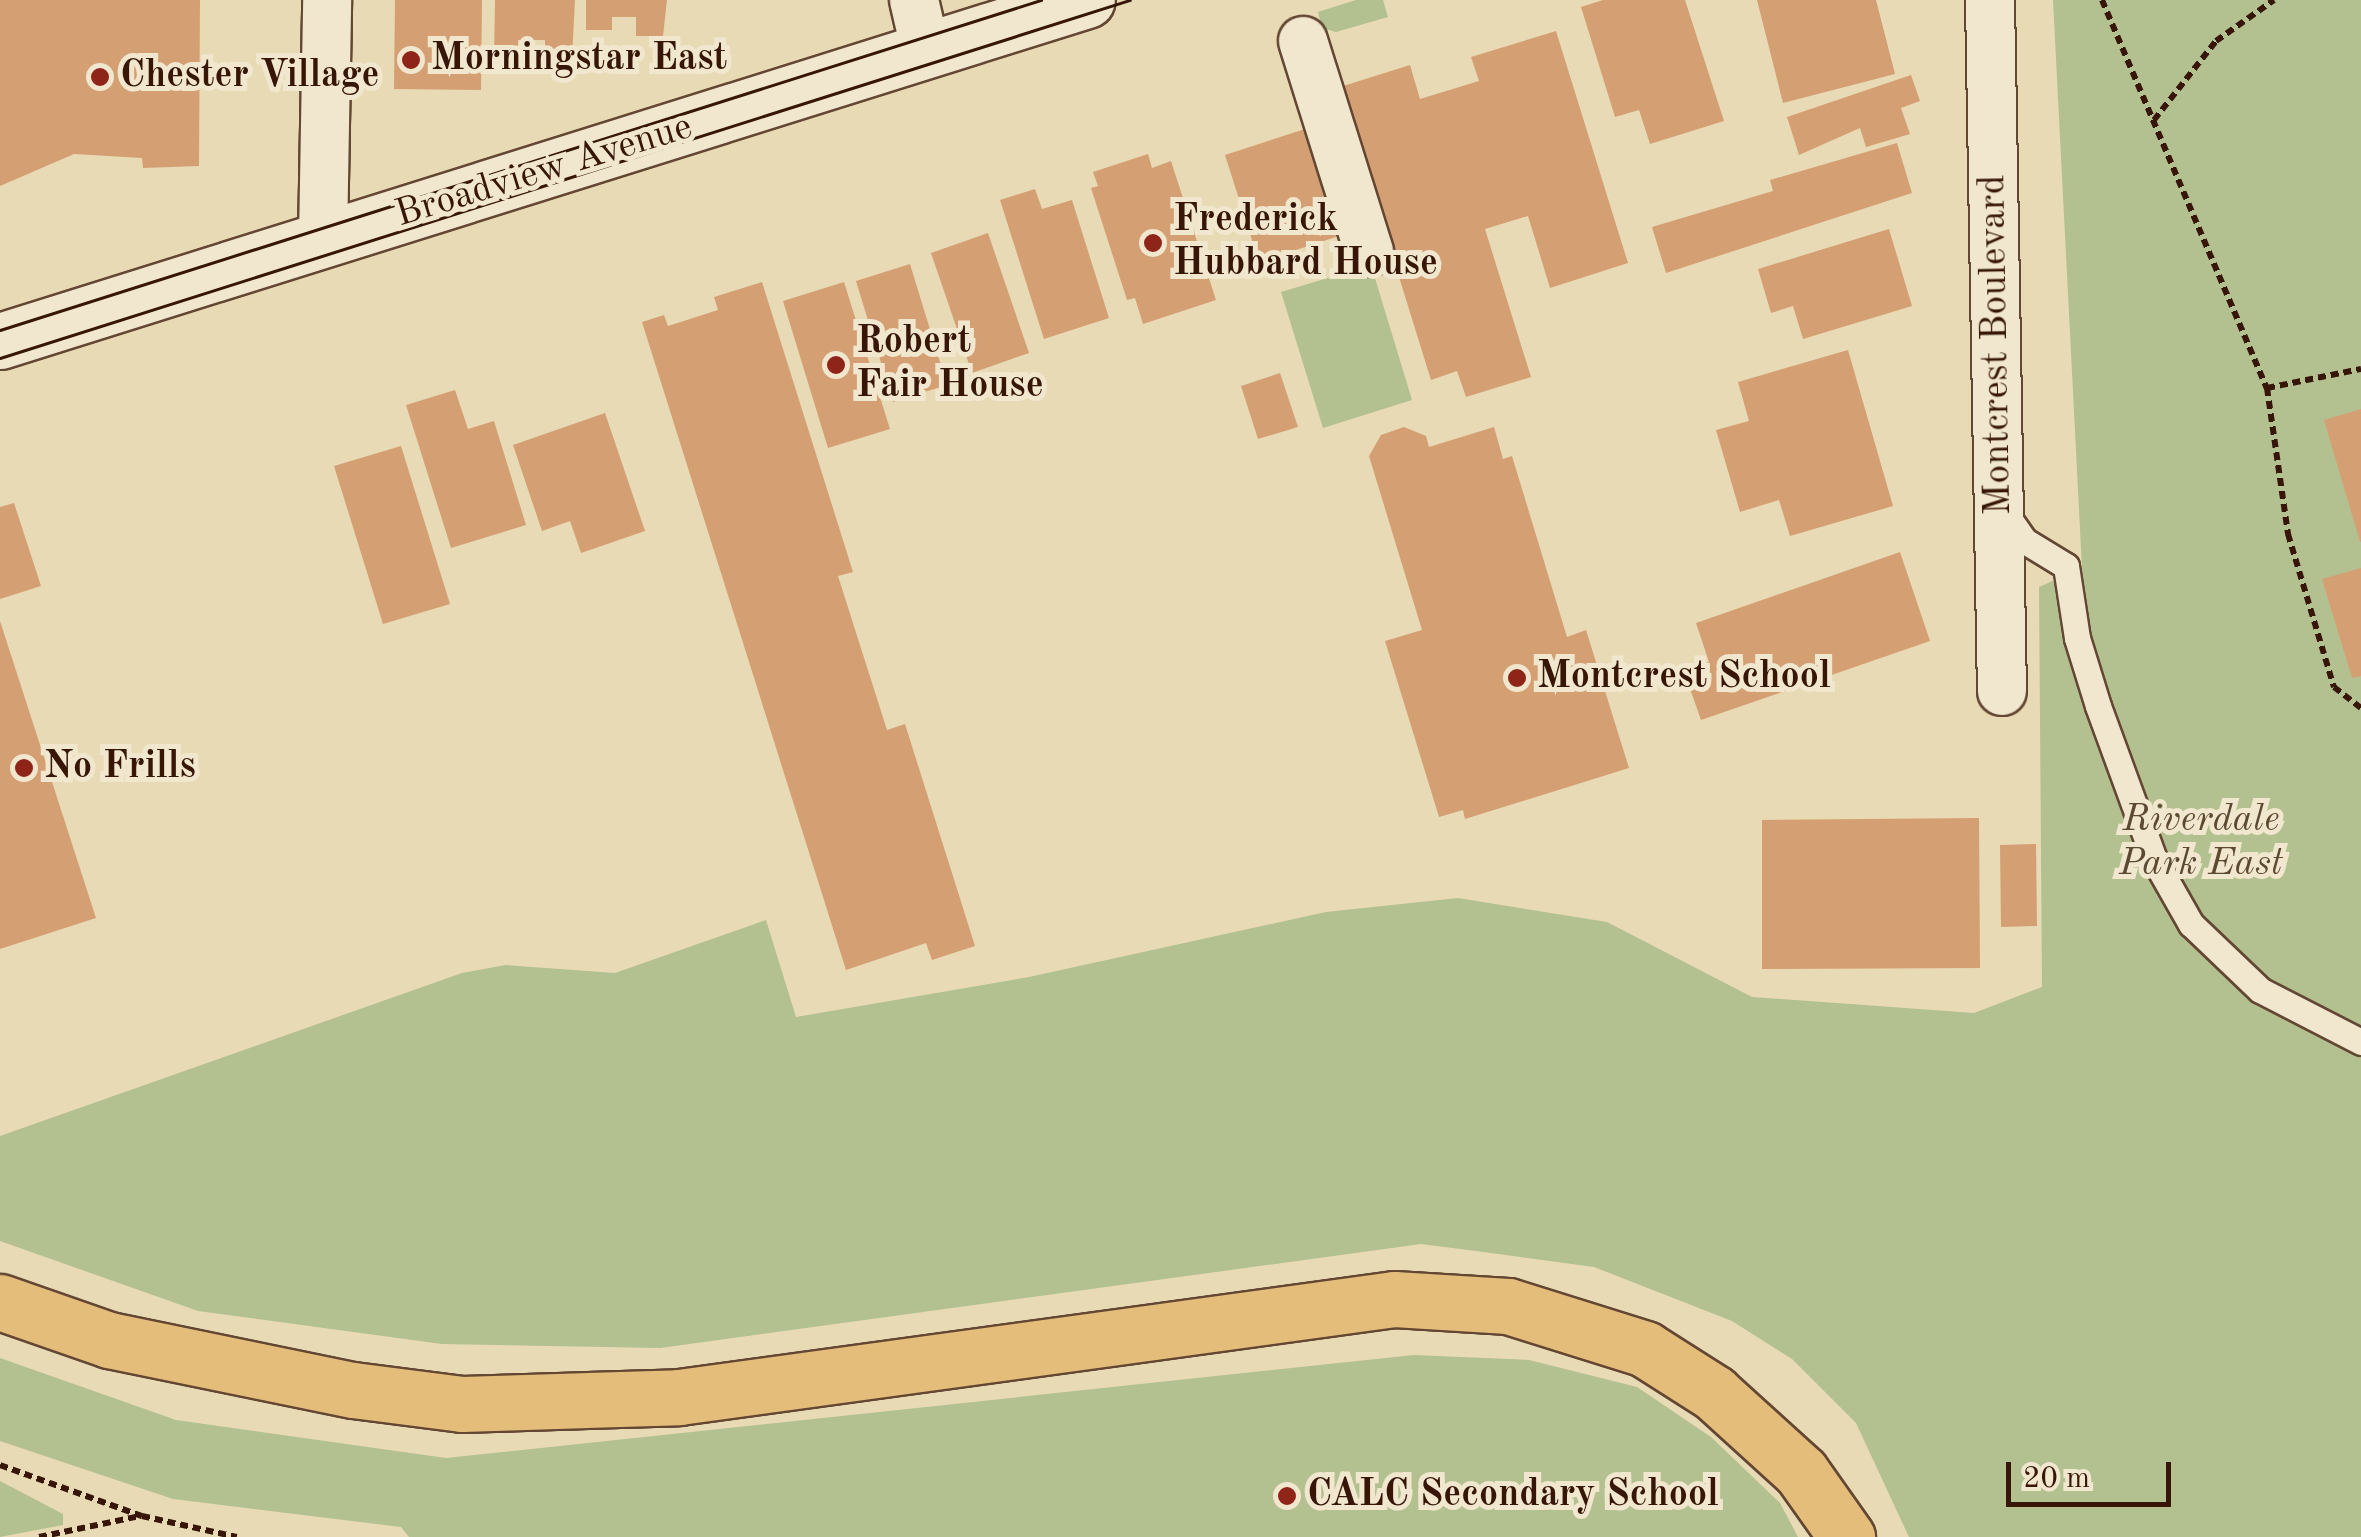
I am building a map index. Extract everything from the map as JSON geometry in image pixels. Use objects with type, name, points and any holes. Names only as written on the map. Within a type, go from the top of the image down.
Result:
[{"type":"highway","points":[[0,1302],[109,1340],[353,1390],[462,1404],[679,1397],[1394,1299],[1508,1306],[1645,1349],[1714,1393],[1801,1472],[1848,1537]]},
{"type":"main road","name":"Broadview Avenue","points":[[0,341],[1086,0]]},
{"type":"street","points":[[323,240],[326,0]]},
{"type":"street","points":[[914,0],[926,52]]},
{"type":"street","name":"Montcrest Boulevard","points":[[1990,0],[2002,691]]},
{"type":"street","points":[[1304,41],[1369,252]]},
{"type":"lane","points":[[2000,506],[2026,541],[2066,566],[2077,638],[2098,706],[2154,859],[2191,924],[2260,990],[2361,1042]]},
{"type":"path","points":[[2102,0],[2267,388],[2288,534],[2334,687],[2361,708]]},
{"type":"path","points":[[2154,121],[2216,41],[2274,0]]},
{"type":"path","points":[[2267,388],[2361,369]]},
{"type":"path","points":[[0,1465],[142,1516],[237,1537]]},
{"type":"path","points":[[38,1537],[142,1516]]},
{"type":"green space","points":[[1356,0],[1383,0],[1388,17],[1336,32],[1322,28],[1318,12]]},
{"type":"green space","name":"Riverdale Park East","points":[[2053,0],[2361,0],[2361,1537],[1909,1537],[1856,1423],[1792,1359],[1732,1321],[1594,1267],[1421,1244],[660,1348],[442,1344],[198,1311],[0,1241],[0,1136],[462,973],[506,965],[615,973],[766,920],[796,1017],[1029,977],[1326,912],[1458,898],[1607,922],[1752,997],[1974,1013],[2042,987],[2039,587],[2082,568]]},
{"type":"green space","points":[[1371,265],[1412,400],[1323,428],[1281,292]]},
{"type":"green space","points":[[1414,1355],[1529,1360],[1637,1387],[1711,1437],[1780,1503],[1798,1537],[409,1537],[401,1527],[173,1499],[0,1441],[0,1358],[176,1420],[446,1458]]},
{"type":"green space","points":[[0,1481],[63,1514],[63,1525],[0,1537]]},
{"type":"building","name":"Chester Village","points":[[0,0],[200,0],[199,166],[143,168],[142,158],[74,154],[0,186]]},
{"type":"building","points":[[395,0],[482,0],[481,90],[394,89]]},
{"type":"building","points":[[495,0],[575,0],[572,59],[545,58],[545,40],[518,40],[518,55],[494,55]]},
{"type":"building","points":[[586,0],[667,0],[663,36],[636,36],[636,17],[612,17],[612,30],[586,30]]},
{"type":"building","points":[[1603,0],[1685,0],[1724,121],[1650,144],[1639,110],[1615,117],[1581,7]]},
{"type":"building","points":[[1757,0],[1876,0],[1895,74],[1783,103]]},
{"type":"building","points":[[1556,31],[1628,263],[1550,288],[1528,216],[1485,229],[1531,377],[1466,397],[1457,371],[1431,380],[1340,87],[1410,65],[1420,99],[1479,81],[1471,57]]},
{"type":"building","points":[[1911,75],[1920,101],[1901,108],[1910,134],[1866,147],[1860,128],[1799,155],[1787,117]]},
{"type":"building","points":[[1308,128],[1342,235],[1259,262],[1225,155]]},
{"type":"building","points":[[1897,143],[1912,193],[1666,273],[1652,227],[1773,191],[1770,180]]},
{"type":"building","name":"Frederick Hubbard House","points":[[1148,154],[1152,168],[1171,161],[1216,300],[1143,324],[1135,298],[1127,300],[1091,188],[1098,186],[1093,172]]},
{"type":"building","points":[[1035,189],[1042,209],[1072,200],[1109,318],[1044,339],[1000,200]]},
{"type":"building","points":[[1889,229],[1912,306],[1803,339],[1793,306],[1771,313],[1758,269]]},
{"type":"building","points":[[988,233],[1029,353],[972,373],[931,253]]},
{"type":"building","points":[[910,264],[947,385],[893,402],[856,281]]},
{"type":"building","points":[[762,282],[853,572],[838,576],[887,730],[905,724],[975,946],[932,960],[926,943],[846,970],[642,322],[664,315],[668,326],[718,310],[714,297]]},
{"type":"building","name":"Robert Fair House","points":[[844,282],[890,429],[828,448],[783,301]]},
{"type":"building","points":[[1848,350],[1893,506],[1790,536],[1779,500],[1740,512],[1716,430],[1749,421],[1738,382]]},
{"type":"building","points":[[1280,373],[1298,427],[1258,439],[1241,386]]},
{"type":"building","points":[[455,390],[468,429],[494,421],[526,525],[451,548],[406,405]]},
{"type":"building","points":[[2361,409],[2361,542],[2360,542],[2324,420]]},
{"type":"building","points":[[605,413],[645,531],[581,553],[570,521],[542,531],[513,445]]},
{"type":"building","points":[[1404,427],[1426,436],[1429,447],[1494,427],[1503,459],[1512,456],[1567,637],[1586,630],[1629,768],[1465,819],[1463,810],[1439,817],[1385,641],[1422,630],[1369,456],[1381,435]]},
{"type":"building","points":[[401,446],[450,604],[383,624],[334,466]]},
{"type":"building","points":[[14,503],[41,586],[0,599],[0,507]]},
{"type":"building","points":[[1900,552],[1930,641],[1701,720],[1684,672],[1709,662],[1696,623]]},
{"type":"building","points":[[2361,568],[2361,676],[2352,678],[2322,579]]},
{"type":"building","name":"No Frills","points":[[0,621],[96,918],[0,949]]},
{"type":"building","points":[[1979,818],[1980,968],[1762,969],[1762,820]]},
{"type":"building","points":[[2036,844],[2037,926],[2001,927],[2000,845]]},
{"type":"tram line","points":[[0,330],[1041,0]]},
{"type":"tram line","points":[[0,358],[1130,0]]},
{"type":"place","name":"Morningstar East","points":[[411,60]]},
{"type":"place","name":"Chester Village","points":[[100,77]]},
{"type":"place","name":"Frederick Hubbard House","points":[[1153,243]]},
{"type":"place","name":"Robert Fair House","points":[[836,365]]},
{"type":"place","name":"Montcrest School","points":[[1517,678]]},
{"type":"place","name":"No Frills","points":[[24,768]]},
{"type":"place","name":"CALC Secondary School","points":[[1287,1496]]}]
